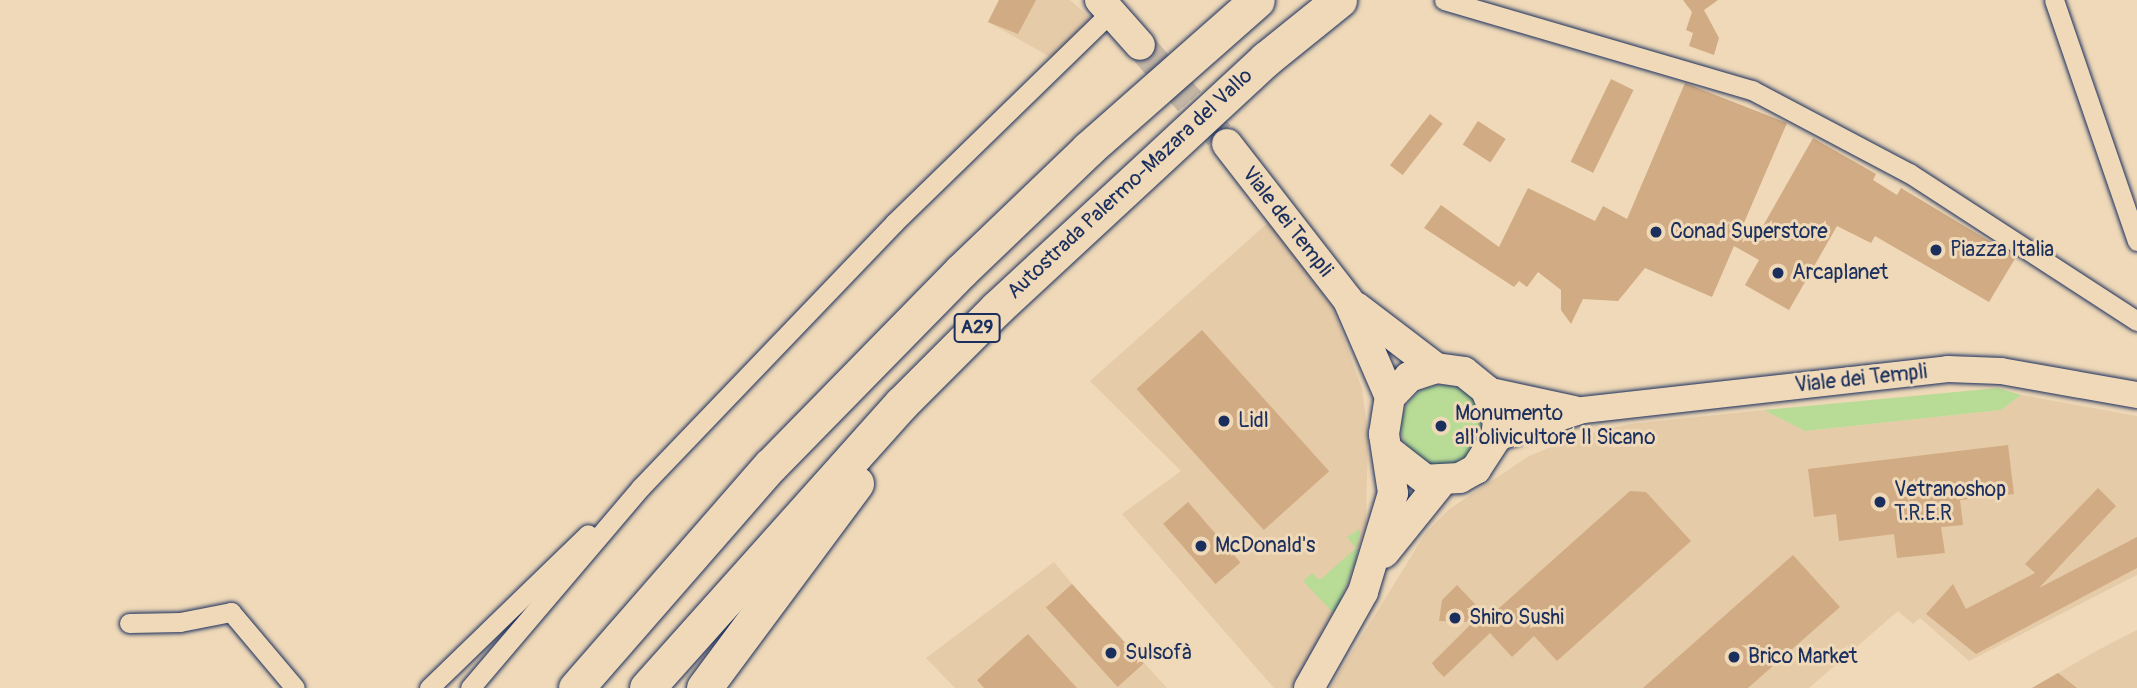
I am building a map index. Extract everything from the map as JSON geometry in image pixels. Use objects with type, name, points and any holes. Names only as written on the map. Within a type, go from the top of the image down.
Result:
[{"type":"highway","name":"A29","points":[[576,688],[770,466],[962,270],[1087,149],[1257,0]]},
{"type":"highway","name":"Autostrada Palermo-Mazara del Vallo","points":[[648,688],[902,403],[1088,221],[1339,0]]},
{"type":"highway","points":[[704,688],[911,413],[1062,258],[1088,221]]},
{"type":"main road","points":[[1105,6],[1140,45]]},
{"type":"main road","name":"Viale dei Templi","points":[[1227,144],[1348,300]]},
{"type":"main road","points":[[1348,300],[1436,368]]},
{"type":"main road","points":[[1348,300],[1390,397]]},
{"type":"main road","points":[[1371,571],[1393,493],[1384,415],[1390,397],[1409,377],[1436,368],[1464,372],[1486,390],[1583,411]]},
{"type":"main road","name":"Viale dei Templi","points":[[1583,411],[1948,369],[2001,371],[2137,396]]},
{"type":"main road","points":[[1309,688],[1371,571],[1441,482],[1476,469],[1496,438],[1498,421],[1486,390]]},
{"type":"main road","points":[[1496,438],[1583,411]]},
{"type":"main road","points":[[1390,452],[1412,473],[1441,482]]},
{"type":"street","points":[[1444,0],[1752,90],[1909,173],[2137,321]]},
{"type":"street","points":[[2054,0],[2137,241]]},
{"type":"street","points":[[429,688],[642,487],[1105,6]]},
{"type":"street","points":[[470,688],[642,487]]},
{"type":"street","points":[[129,623],[180,622],[231,612],[295,688]]},
{"type":"shaded area","points":[[999,0],[1070,0],[1094,21],[1054,59],[988,22]]},
{"type":"shaded area","points":[[1270,221],[1333,308],[1362,389],[1368,433],[1366,522],[1348,585],[1291,688],[1274,688],[1122,514],[1181,471],[1090,381]]},
{"type":"shaded area","points":[[2021,395],[2137,416],[2137,575],[1969,661],[1920,618],[1913,624],[1898,611],[1809,688],[1330,688],[1425,534],[1448,510],[1529,456],[1575,437],[1630,424],[1764,410],[1806,431],[2001,410]]},
{"type":"shaded area","points":[[1054,562],[1167,688],[955,688],[926,658]]},
{"type":"shaded area","points":[[2137,630],[2137,688],[2032,688],[2098,650]]},
{"type":"green space","points":[[1434,385],[1450,385],[1465,392],[1476,403],[1483,418],[1480,442],[1471,455],[1450,467],[1434,467],[1419,460],[1408,449],[1401,434],[1401,418],[1408,403],[1419,392]]},
{"type":"green space","points":[[1998,388],[2021,395],[2001,410],[1805,431],[1764,410]]},
{"type":"green space","points":[[1360,529],[1356,560],[1335,615],[1303,581],[1312,573],[1320,580],[1356,548],[1347,537]]},
{"type":"building","points":[[999,0],[1036,0],[1018,34],[988,22]]},
{"type":"building","points":[[1683,0],[1718,0],[1704,10],[1719,38],[1714,55],[1689,46],[1693,33],[1686,30],[1692,12]]},
{"type":"building","points":[[1611,79],[1633,90],[1593,173],[1571,162]]},
{"type":"building","points":[[1685,83],[1787,123],[1740,232],[1755,240],[1813,138],[1876,174],[1873,180],[1897,195],[1901,188],[2016,257],[1989,302],[1875,236],[1871,243],[1837,226],[1789,310],[1745,285],[1759,260],[1734,246],[1712,297],[1645,268],[1618,301],[1583,299],[1571,324],[1561,310],[1561,290],[1538,272],[1527,287],[1519,281],[1514,287],[1424,228],[1441,205],[1499,247],[1528,188],[1595,221],[1603,206],[1627,219]]},
{"type":"building","points":[[1430,114],[1443,124],[1403,175],[1390,165]]},
{"type":"building","points":[[1478,121],[1506,139],[1490,162],[1463,144]]},
{"type":"building","name":"Lidl","points":[[1202,330],[1329,471],[1264,530],[1137,389]]},
{"type":"building","name":"Vetranoshop T.R.E.R","points":[[2008,445],[2014,494],[1960,500],[1963,525],[1941,527],[1945,553],[1897,558],[1894,534],[1839,541],[1836,514],[1814,517],[1808,469]]},
{"type":"building","points":[[2098,488],[2116,506],[2039,588],[2137,537],[2137,568],[1976,654],[1926,614],[1953,584],[1966,609],[2035,573],[2025,564]]},
{"type":"building","points":[[1630,491],[1646,492],[1691,541],[1557,661],[1534,636],[1512,657],[1490,633],[1444,677],[1436,669],[1432,663],[1473,622],[1439,621],[1442,600],[1457,585],[1488,618]]},
{"type":"building","points":[[1188,502],[1240,562],[1216,584],[1163,524]]},
{"type":"building","points":[[1793,555],[1840,607],[1748,688],[1643,688]]},
{"type":"building","points":[[1072,584],[1144,664],[1118,687],[1046,607]]},
{"type":"building","points":[[1028,634],[1077,688],[984,688],[977,680]]},
{"type":"building","points":[[2058,673],[2077,688],[2032,688]]},
{"type":"tunnel","points":[[1140,45],[1227,144]]},
{"type":"place","name":"Conad Superstore","points":[[1656,232]]},
{"type":"place","name":"Piazza Italia","points":[[1936,250]]},
{"type":"place","name":"Arcaplanet","points":[[1778,273]]},
{"type":"place","name":"Lidl","points":[[1224,421]]},
{"type":"place","name":"Monumento all'olivicultore Il Sicano","points":[[1441,426]]},
{"type":"place","name":"Vetranoshop T.R.E.R","points":[[1880,502]]},
{"type":"place","name":"McDonald's","points":[[1201,546]]},
{"type":"place","name":"Shiro Sushi","points":[[1455,618]]},
{"type":"place","name":"Sulsofà","points":[[1111,653]]},
{"type":"place","name":"Brico Market","points":[[1734,657]]}]
